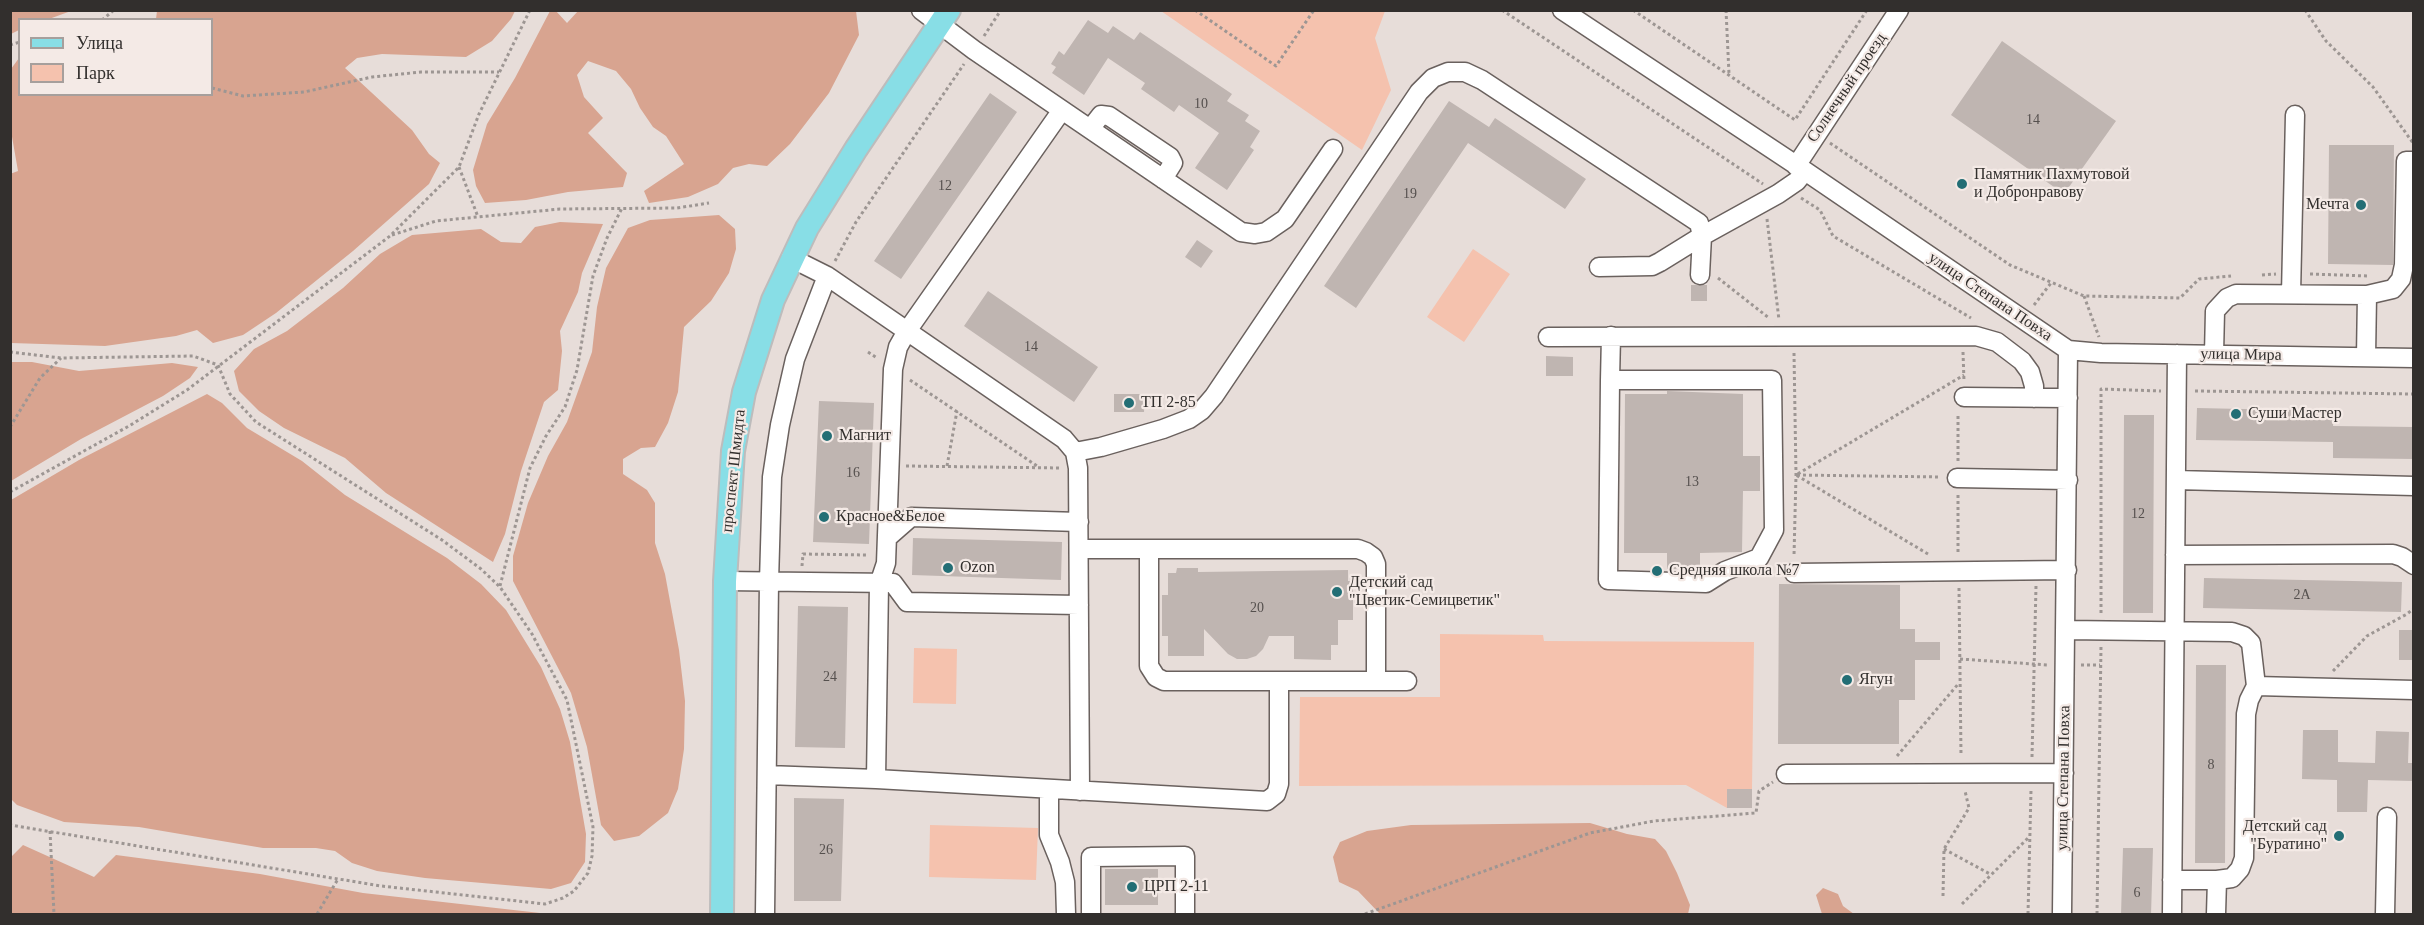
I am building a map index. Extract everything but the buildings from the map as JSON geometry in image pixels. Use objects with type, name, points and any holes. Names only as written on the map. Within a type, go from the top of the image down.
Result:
[{"type":"main road","name":"проспект Шмидта","points":[[722,915],[725,581],[734,451],[744,392],[769,311],[791,258],[827,193],[945,18]]},
{"type":"street","points":[[921,10],[945,18],[974,50],[1241,232],[1255,234],[1276,227],[1285,219],[1333,149]]},
{"type":"street","name":"улица Степана Повха","points":[[1562,10],[2068,350],[2062,915]]},
{"type":"street","name":"Солнечный проезд","points":[[1599,267],[1652,266],[1777,195],[1800,168],[1899,10]]},
{"type":"street","points":[[1076,460],[1101,447],[1189,419],[1202,410],[1214,396],[1419,92],[1433,78],[1449,72],[1465,72],[1482,80],[1699,223],[1702,236],[1700,270]]},
{"type":"street","points":[[876,779],[879,584],[886,563],[893,369],[898,346],[1062,110]]},
{"type":"street","points":[[2291,294],[2295,116]]},
{"type":"street","points":[[2214,354],[2215,311],[2227,298],[2236,294],[2367,295],[2393,289],[2409,265],[2406,161],[2414,161]]},
{"type":"street","points":[[791,258],[827,276],[1064,439],[1076,460],[1079,522],[1080,791]]},
{"type":"street","points":[[765,915],[772,477],[780,426],[795,360],[827,276]]},
{"type":"street","points":[[2366,357],[2367,295]]},
{"type":"street","points":[[2014,352],[2033,325]]},
{"type":"street","points":[[1610,380],[1772,380],[1774,530],[1759,558],[1725,571],[1706,583],[1608,580],[1610,380],[1611,336]]},
{"type":"street","points":[[1548,337],[1976,336],[1997,342],[2014,352],[2030,372],[2034,386],[2034,398]]},
{"type":"street","name":"улица Мира","points":[[2068,350],[2414,358]]},
{"type":"street","points":[[2172,915],[2177,354]]},
{"type":"street","points":[[1964,397],[2068,398]]},
{"type":"street","points":[[1957,478],[2068,480]]},
{"type":"street","points":[[2176,480],[2414,486]]},
{"type":"street","points":[[887,538],[911,518],[1079,522]]},
{"type":"street","points":[[1079,549],[1358,549],[1366,552],[1373,557],[1376,564],[1376,681]]},
{"type":"street","points":[[1149,549],[1149,666],[1156,677],[1172,682],[1407,681]]},
{"type":"street","points":[[2175,555],[2393,554],[2414,565]]},
{"type":"street","points":[[1794,573],[2067,570]]},
{"type":"street","points":[[725,581],[893,583],[907,602],[1079,605]]},
{"type":"street","points":[[2066,630],[2232,632],[2244,636],[2251,643],[2256,686],[2249,700],[2246,714],[2244,858],[2240,869],[2232,878],[2172,880]]},
{"type":"street","points":[[767,775],[1267,801],[1276,794],[1279,784],[1279,682]]},
{"type":"street","points":[[2256,686],[2414,690]]},
{"type":"street","points":[[1786,774],[2064,773]]},
{"type":"street","points":[[1049,789],[1049,835],[1065,882],[1066,915]]},
{"type":"street","points":[[2385,915],[2387,817]]},
{"type":"street","points":[[1092,915],[1090,857],[1185,856],[1185,915]]},
{"type":"street","points":[[2216,915],[2217,880]]},
{"type":"path","points":[[105,18],[114,10]]},
{"type":"path","points":[[10,492],[139,420],[187,390],[390,236],[459,166],[479,114],[530,10]]},
{"type":"path","points":[[827,276],[856,222],[1001,10]]},
{"type":"path","points":[[1195,10],[1276,66],[1314,10]]},
{"type":"path","points":[[1502,10],[1777,195],[1820,210],[1833,236],[1972,318]]},
{"type":"path","points":[[1633,10],[1795,120],[1867,10]]},
{"type":"path","points":[[1726,10],[1729,74]]},
{"type":"path","points":[[1860,10],[1863,16]]},
{"type":"path","points":[[2304,10],[2325,41],[2373,87],[2414,144]]},
{"type":"path","points":[[109,15],[112,18]]},
{"type":"path","points":[[213,88],[243,96],[284,94],[304,92],[372,77],[411,73],[499,72]]},
{"type":"path","points":[[1830,143],[2010,265],[2084,296],[2180,298],[2199,279],[2233,275]]},
{"type":"path","points":[[459,166],[478,217]]},
{"type":"path","points":[[1700,270],[1780,327],[1777,195]]},
{"type":"path","points":[[390,236],[436,221],[560,209],[677,208],[709,203]]},
{"type":"path","points":[[500,587],[530,468],[546,436],[565,407],[577,370],[593,276],[607,238],[622,208]]},
{"type":"path","points":[[2256,275],[2365,275],[2393,289]]},
{"type":"path","points":[[2033,306],[2051,283]]},
{"type":"path","points":[[2084,296],[2100,340]]},
{"type":"path","points":[[1793,336],[1796,475],[1794,573]]},
{"type":"path","points":[[10,352],[61,358],[194,357],[218,365],[230,394],[256,422],[442,540],[481,569],[500,587],[532,634],[567,700],[593,828],[592,856],[588,873],[574,891],[563,898],[545,904],[381,886],[10,825]]},
{"type":"path","points":[[868,352],[1040,468]]},
{"type":"path","points":[[10,427],[40,378],[61,358]]},
{"type":"path","points":[[1796,475],[1964,375]]},
{"type":"path","points":[[2097,915],[2102,631],[2101,389],[2414,394]]},
{"type":"path","points":[[947,466],[957,411]]},
{"type":"path","points":[[889,465],[1040,468],[1076,460]]},
{"type":"path","points":[[1773,474],[1957,478]]},
{"type":"path","points":[[1796,475],[1958,572]]},
{"type":"path","points":[[802,571],[803,555],[876,555]]},
{"type":"path","points":[[2028,915],[2037,571]]},
{"type":"path","points":[[2317,688],[2367,636],[2414,608]]},
{"type":"path","points":[[1960,659],[2034,665],[2100,665]]},
{"type":"path","points":[[1881,774],[1960,682]]},
{"type":"path","points":[[1365,915],[1590,833],[1654,821],[1756,813],[1759,791],[1786,774]]},
{"type":"path","points":[[1943,897],[1944,849],[1969,808],[1961,775]]},
{"type":"path","points":[[50,831],[54,915]]},
{"type":"path","points":[[1962,904],[2029,837]]},
{"type":"path","points":[[1944,849],[1990,874]]},
{"type":"path","points":[[316,915],[338,879]]},
{"type":"green space","points":[[1161,11],[1385,11],[1375,38],[1391,90],[1362,150]]},
{"type":"green space","points":[[1473,249],[1510,274],[1464,342],[1427,317]]},
{"type":"green space","points":[[1440,634],[1543,635],[1544,641],[1754,642],[1752,789],[1727,789],[1727,808],[1686,785],[1299,786],[1300,697],[1440,697]]},
{"type":"green space","points":[[914,648],[957,649],[956,704],[913,703]]},
{"type":"green space","points":[[930,825],[1038,828],[1036,880],[929,877]]},
{"type":"shaded area","points":[[11,10],[71,10],[52,18],[18,18],[18,30],[11,34]]},
{"type":"shaded area","points":[[157,11],[515,11],[492,41],[466,57],[382,54],[357,58],[345,68],[412,130],[429,154],[440,163],[429,184],[353,251],[276,313],[243,335],[213,343],[197,330],[176,336],[105,346],[11,343],[10,174],[18,171],[11,131],[11,69],[18,59],[18,96],[213,96],[213,18],[156,18]]},
{"type":"shaded area","points":[[550,11],[556,11],[567,23],[578,11],[856,11],[859,35],[829,93],[790,144],[767,166],[749,164],[733,168],[718,184],[688,197],[649,203],[644,191],[684,164],[666,136],[653,127],[631,89],[616,71],[588,61],[577,75],[584,97],[603,118],[588,133],[627,173],[623,187],[485,203],[476,186],[473,170],[487,124],[515,78]]},
{"type":"shaded area","points":[[719,215],[735,229],[736,249],[729,273],[711,301],[684,327],[678,392],[668,423],[655,447],[641,448],[623,459],[623,474],[647,490],[655,503],[655,543],[665,574],[679,650],[685,701],[684,749],[678,789],[668,813],[639,836],[614,841],[601,825],[587,747],[571,693],[513,581],[513,556],[528,503],[548,456],[567,422],[592,352],[597,307],[606,268],[628,228],[650,220]]},
{"type":"shaded area","points":[[560,222],[603,224],[582,273],[578,292],[560,331],[562,351],[558,390],[544,402],[521,471],[505,534],[493,562],[386,493],[345,458],[284,428],[259,411],[239,391],[234,371],[254,349],[287,331],[343,288],[380,254],[412,235],[481,229],[501,242],[521,243],[535,227]]},
{"type":"shaded area","points":[[11,362],[32,362],[79,371],[172,363],[198,367],[190,378],[163,396],[81,439],[11,481]]},
{"type":"shaded area","points":[[207,394],[222,403],[247,428],[302,461],[345,495],[447,558],[481,584],[506,610],[541,667],[560,709],[570,742],[586,834],[585,862],[571,883],[551,889],[425,878],[377,871],[352,863],[335,851],[316,848],[263,848],[139,827],[64,822],[17,805],[11,799],[11,500],[79,460]]},
{"type":"shaded area","points":[[1590,823],[1627,834],[1655,839],[1666,851],[1677,873],[1690,905],[1688,914],[1380,914],[1358,891],[1339,882],[1333,857],[1340,842],[1367,831],[1411,825]]},
{"type":"shaded area","points":[[23,845],[94,877],[116,855],[260,874],[363,893],[549,914],[11,914],[11,857]]},
{"type":"shaded area","points":[[1823,888],[1838,894],[1843,906],[1854,914],[1822,914],[1816,895]]},
{"type":"place","name":"Памятник Пахмутовой и Добронравову","points":[[1962,184]]},
{"type":"place","name":"Мечта","points":[[2361,205]]},
{"type":"place","name":"ТП 2-85","points":[[1129,403]]},
{"type":"place","name":"Суши Мастер","points":[[2236,414]]},
{"type":"place","name":"Магнит","points":[[827,436]]},
{"type":"place","name":"Красное&Белое","points":[[824,517]]},
{"type":"place","name":"Ozon","points":[[948,568]]},
{"type":"place","name":"Средняя школа №7","points":[[1657,571]]},
{"type":"place","name":"Детский сад \"Цветик-Семицветик\"","points":[[1337,592]]},
{"type":"place","name":"Ягун","points":[[1847,680]]},
{"type":"place","name":"Детский сад \"Буратино\"","points":[[2339,836]]},
{"type":"place","name":"ЦРП 2-11","points":[[1132,887]]}]
